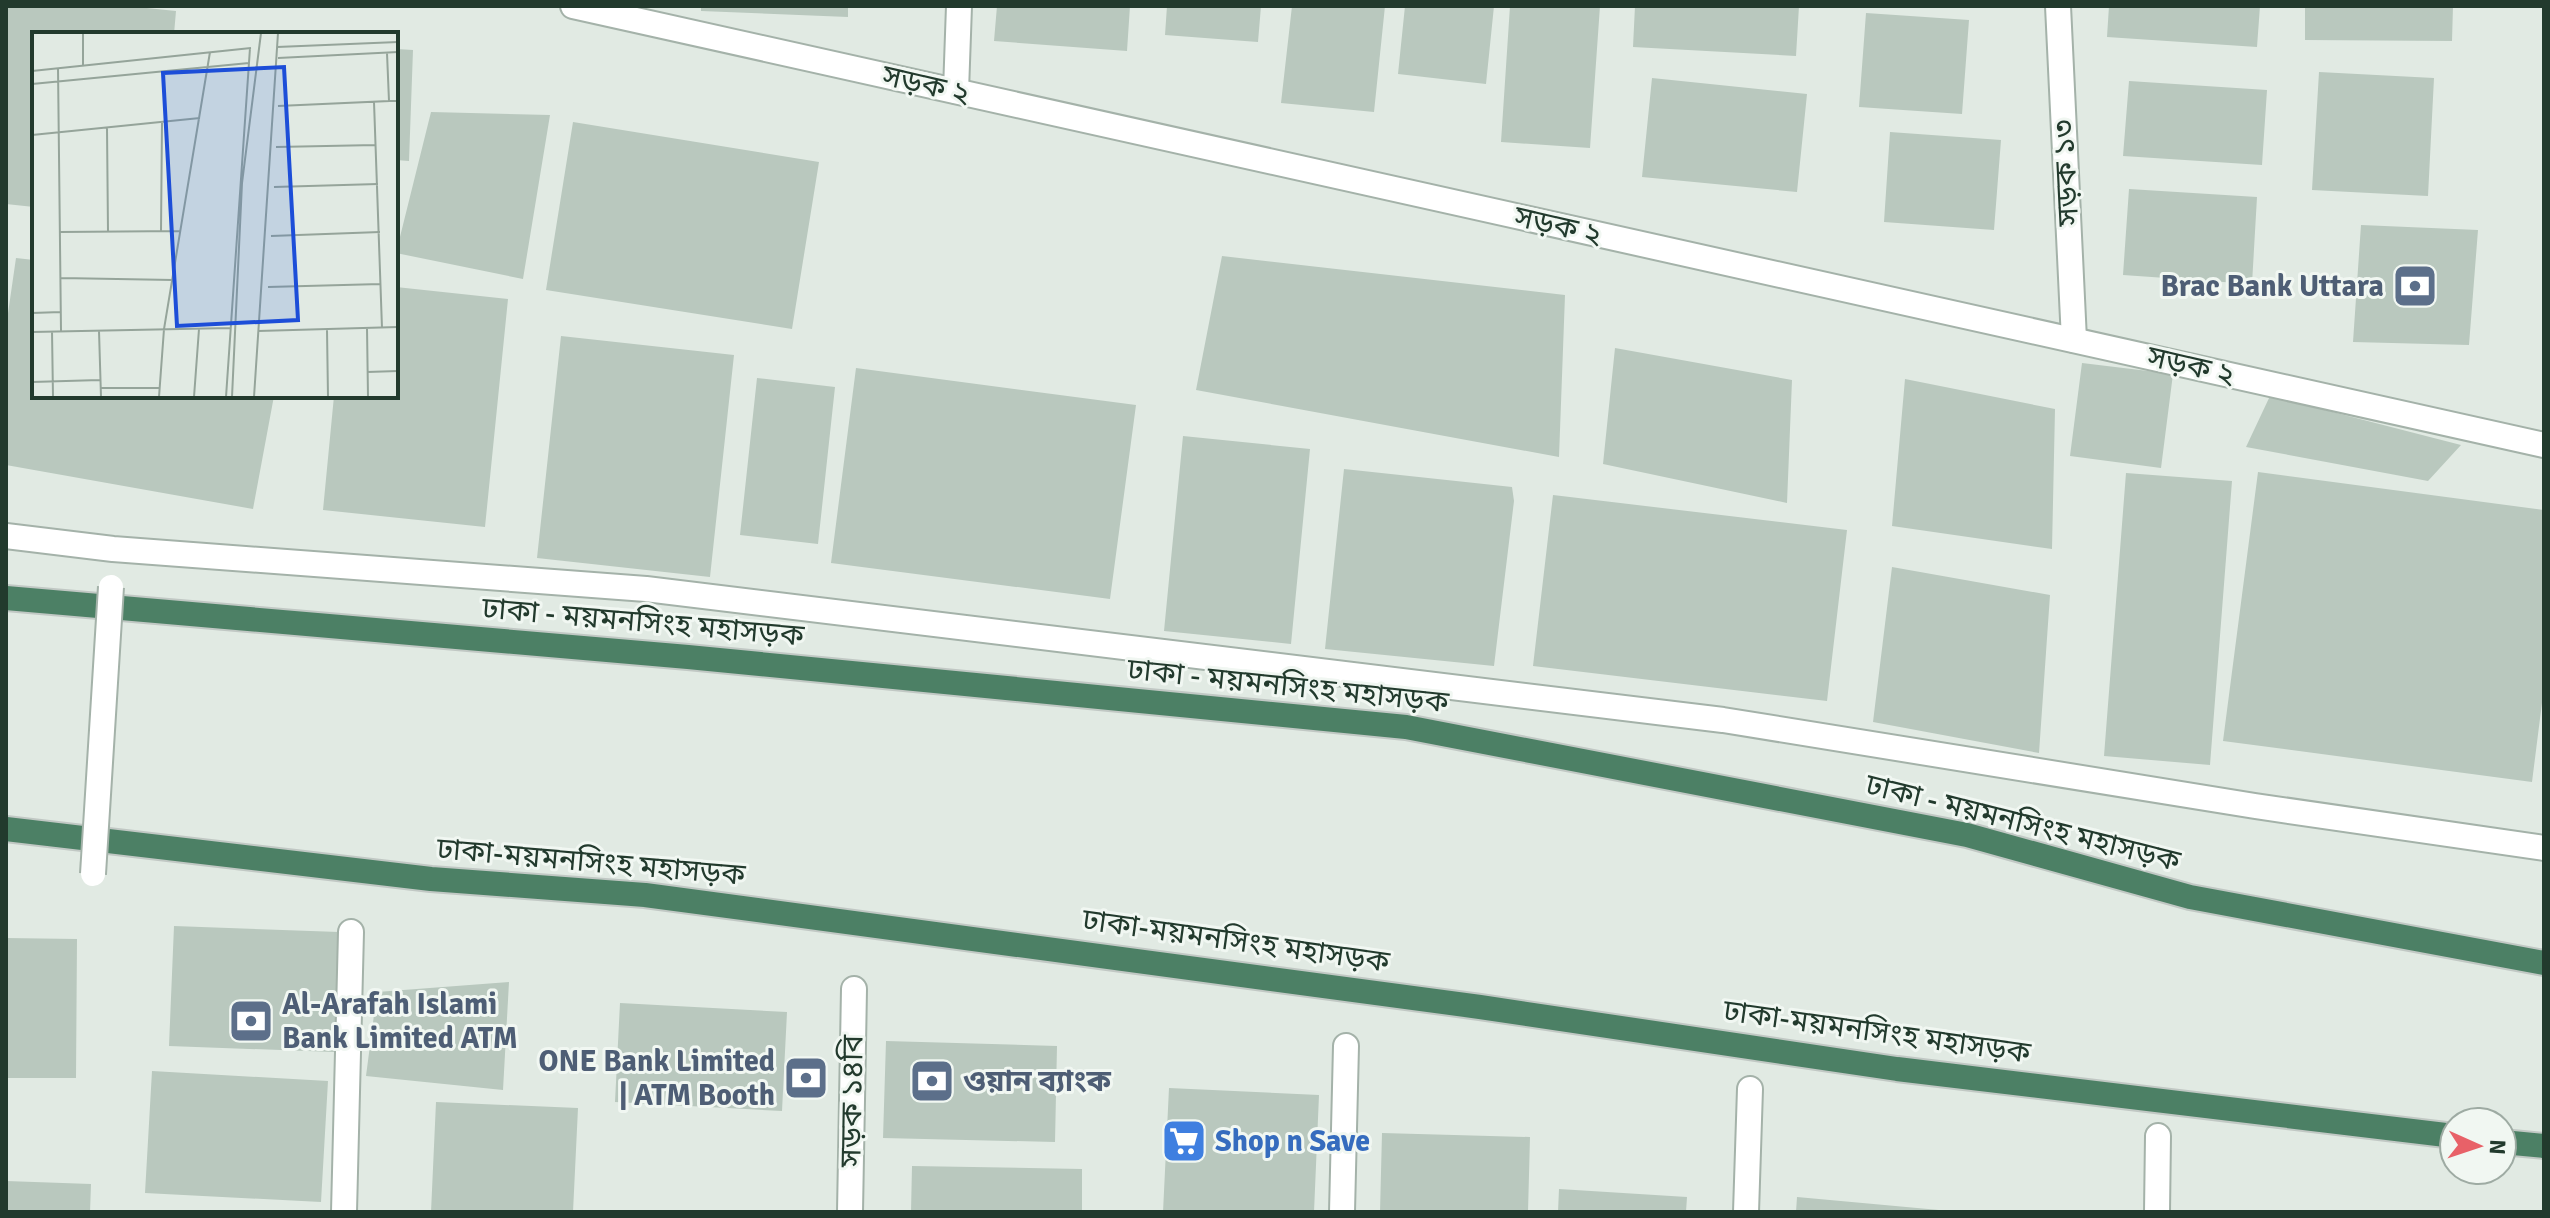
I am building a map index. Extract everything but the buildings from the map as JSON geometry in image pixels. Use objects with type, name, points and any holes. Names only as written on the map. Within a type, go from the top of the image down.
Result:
[{"type":"highway","name":"ঢাকা - ময়মনসিংহ মহাসড়ক","points":[[6,598],[688,657],[1406,727],[1967,835],[2190,897],[2544,963]]},
{"type":"highway","name":"ঢাকা-ময়মনসিংহ মহাসড়ক","points":[[6,829],[431,879],[645,895],[1480,1007],[1897,1069],[2438,1134]]},
{"type":"highway","points":[[2518,1144],[2544,1146]]},
{"type":"street","name":"সড়ক ২","points":[[573,6],[2544,445]]},
{"type":"street","points":[[956,91],[959,6]]},
{"type":"street","name":"সড়ক ১৩","points":[[2058,6],[2074,340]]},
{"type":"street","points":[[6,536],[113,549],[646,589],[1723,720],[2239,804],[2544,848]]},
{"type":"street","points":[[93,874],[111,587]]},
{"type":"street","points":[[344,1212],[351,932]]},
{"type":"street","name":"সড়ক ১৪বি","points":[[850,1212],[854,989]]},
{"type":"street","points":[[1342,1212],[1346,1046]]},
{"type":"street","points":[[1746,1212],[1750,1089]]},
{"type":"street","points":[[2157,1212],[2158,1136]]},
{"type":"place","name":"Brac Bank Uttara","points":[[2415,286]]},
{"type":"place","name":"Al-Arafah Islami Bank Limited ATM","points":[[251,1021]]},
{"type":"place","name":"ONE Bank Limited | ATM Booth","points":[[806,1078]]},
{"type":"place","name":"ওয়ান ব্যাংক","points":[[932,1081]]},
{"type":"place","name":"Shop n Save","points":[[1184,1141]]}]
